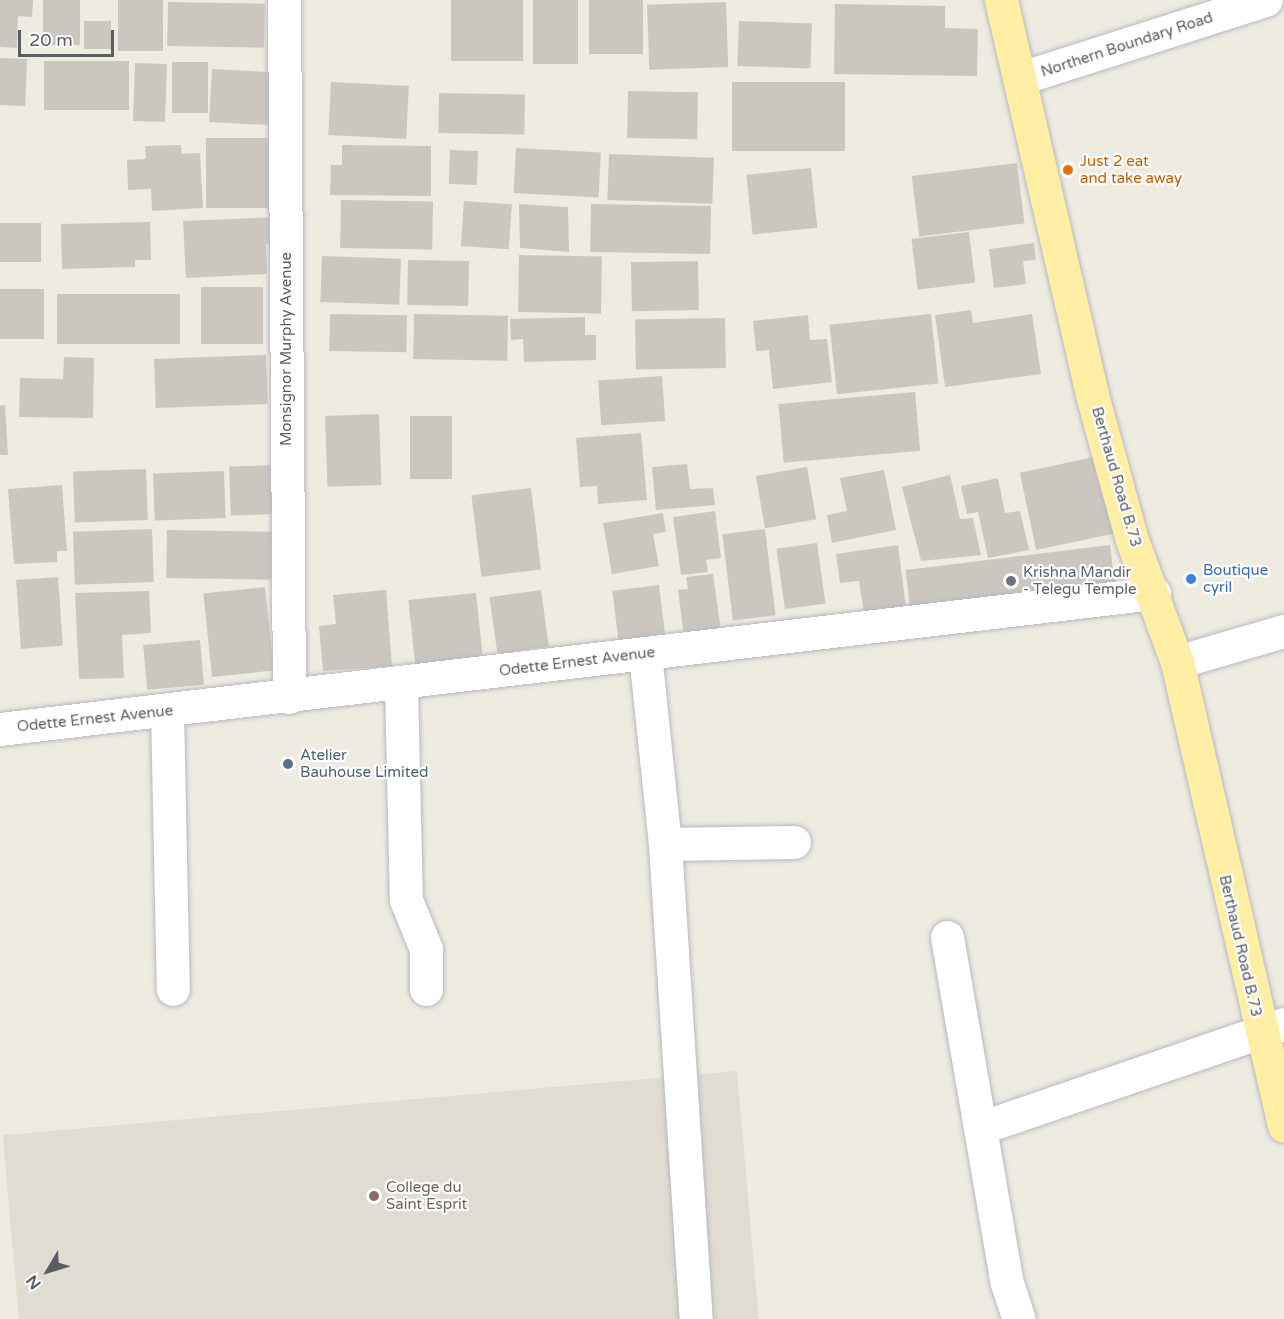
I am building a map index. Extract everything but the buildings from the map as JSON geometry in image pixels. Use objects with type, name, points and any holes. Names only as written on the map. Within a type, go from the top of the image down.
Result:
[{"type":"main road","name":"Berthaud Road B.73","points":[[1001,0],[1022,78],[1092,395],[1132,540],[1154,593],[1177,662],[1272,1028],[1284,1126]]},
{"type":"street","name":"Monsignor Murphy Avenue","points":[[284,0],[289,697]]},
{"type":"street","name":"Northern Boundary Road","points":[[1022,78],[1266,0]]},
{"type":"street","name":"Odette Ernest Avenue","points":[[0,729],[401,684],[1154,593]]},
{"type":"street","points":[[1177,662],[1284,631]]},
{"type":"street","points":[[645,654],[665,844],[696,1319]]},
{"type":"street","points":[[401,684],[406,900],[426,949],[426,989]]},
{"type":"street","points":[[168,711],[174,988]]},
{"type":"street","points":[[665,844],[794,842]]},
{"type":"street","points":[[947,936],[1007,1283],[1019,1319]]},
{"type":"street","points":[[980,1128],[1272,1028]]},
{"type":"shaded area","name":"College du Saint Esprit","points":[[737,1071],[759,1319],[19,1319],[3,1135]]},
{"type":"place","name":"Just 2 eat and take away","points":[[1068,170]]},
{"type":"place","name":"Boutique cyril","points":[[1191,579]]},
{"type":"place","name":"Krishna Mandir - Telegu Temple","points":[[1011,581]]},
{"type":"place","name":"Atelier Bauhouse Limited","points":[[288,764]]},
{"type":"place","name":"College du Saint Esprit","points":[[374,1196]]}]
